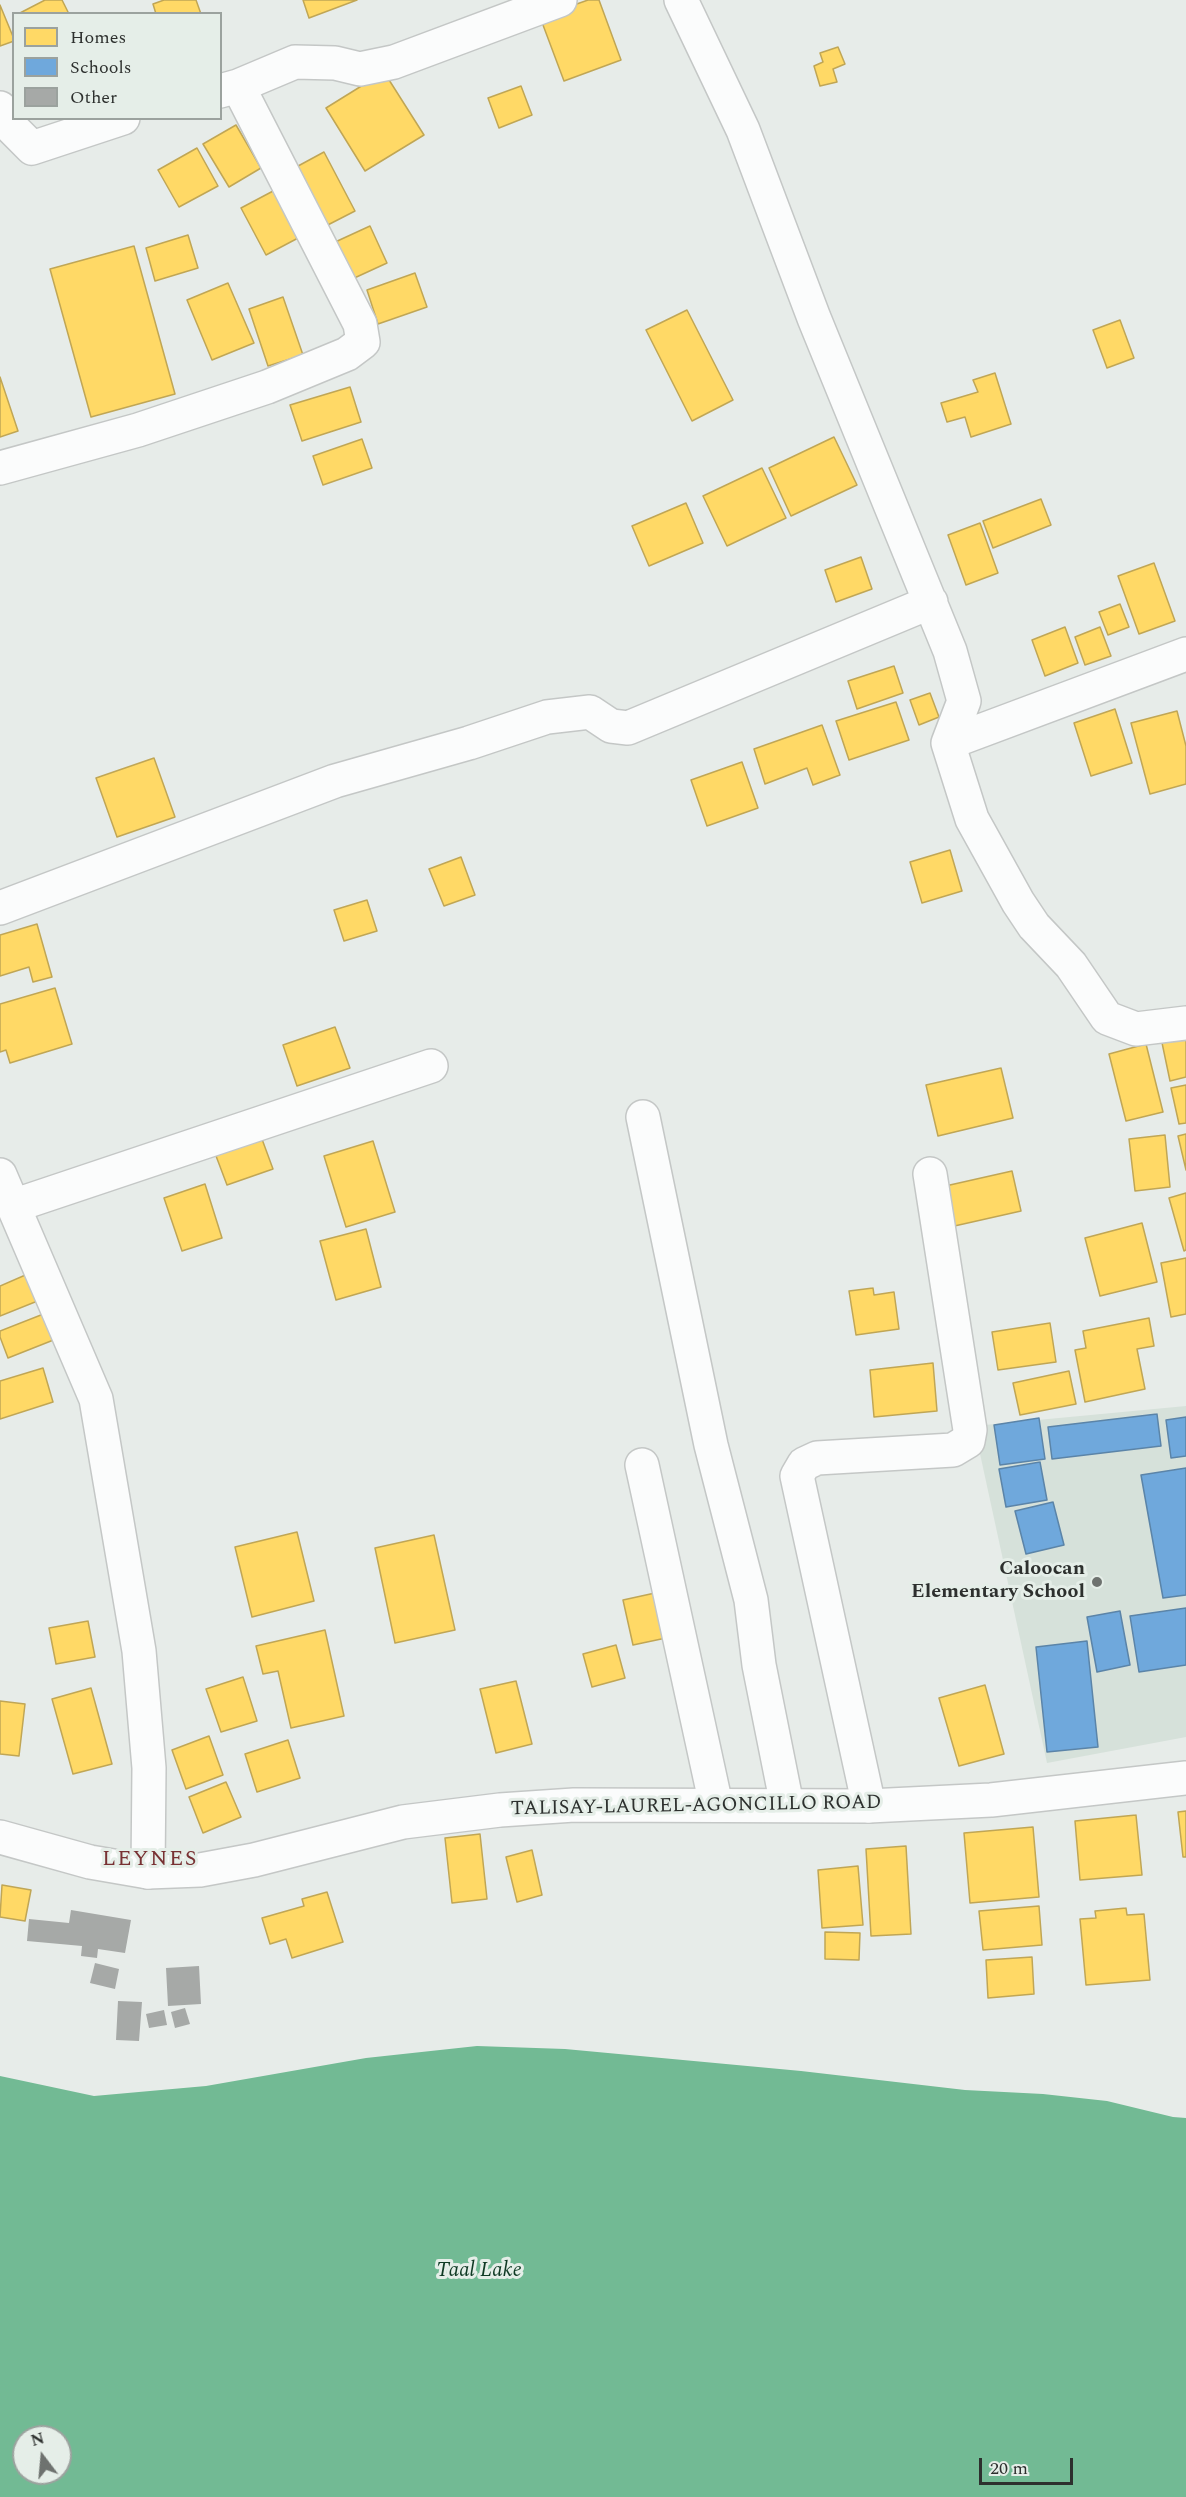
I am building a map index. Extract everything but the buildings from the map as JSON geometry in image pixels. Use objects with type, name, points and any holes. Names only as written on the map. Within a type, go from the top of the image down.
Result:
[{"type":"street","points":[[0,468],[138,430],[267,387],[347,354],[363,342],[360,324],[229,89],[295,62],[334,63],[360,69],[394,62],[560,0]]},
{"type":"street","points":[[681,0],[743,130],[814,318],[950,651],[964,701],[948,744],[972,819],[1018,902],[1035,926],[1071,964],[1107,1018],[1137,1029],[1186,1023]]},
{"type":"street","points":[[0,108],[6,122],[33,148],[117,120]]},
{"type":"street","points":[[0,908],[335,781],[469,743],[547,717],[590,712],[611,726],[628,728],[931,602]]},
{"type":"street","points":[[948,744],[1186,654]]},
{"type":"street","points":[[13,1206],[431,1066]]},
{"type":"street","points":[[643,1117],[711,1446],[751,1600],[759,1665],[787,1805]]},
{"type":"street","points":[[869,1806],[797,1476],[804,1464],[817,1458],[953,1450],[968,1441],[970,1430],[930,1174]]},
{"type":"street","points":[[0,1175],[96,1399],[139,1651],[149,1768],[148,1872]]},
{"type":"street","points":[[642,1465],[716,1805]]},
{"type":"street","name":"TALISAY-LAUREL-AGONCILLO ROAD","points":[[0,1837],[90,1862],[148,1872],[200,1870],[254,1860],[403,1822],[500,1810],[574,1805],[869,1806],[991,1800],[1186,1778]]},
{"type":"shaded area","name":"Caloocan Elementary School","points":[[1186,1406],[1186,1737],[1047,1763],[974,1426]]},
{"type":"water","name":"Taal Lake","points":[[477,2046],[565,2049],[801,2071],[965,2090],[1043,2094],[1107,2101],[1186,2118],[1186,2497],[0,2497],[0,2076],[94,2096],[206,2086],[366,2058]]},
{"type":"place","name":"Caloocan Elementary School","points":[[1097,1582]]},
{"type":"district","name":"LEYNES","points":[[150,1861]]}]
